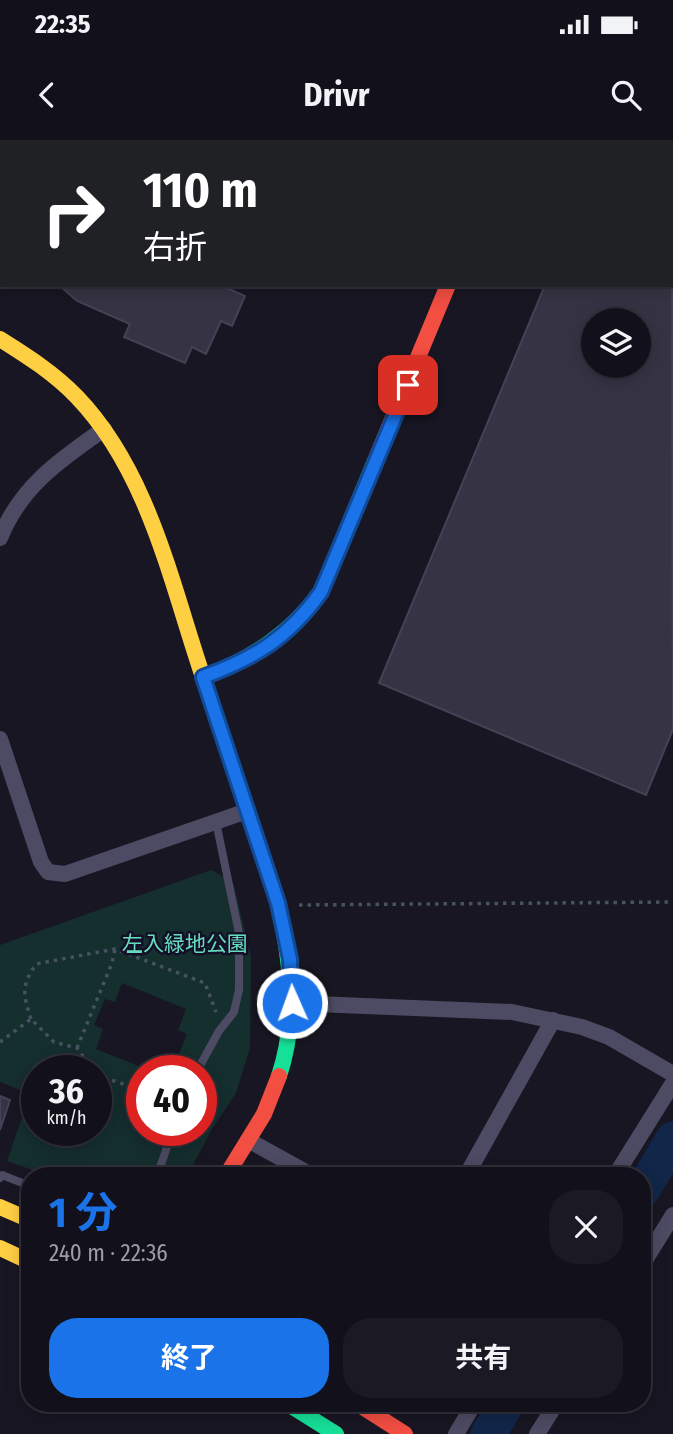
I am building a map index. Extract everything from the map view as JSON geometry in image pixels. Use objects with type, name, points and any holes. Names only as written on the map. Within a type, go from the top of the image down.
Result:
[{"type":"main road","points":[[203,677],[265,650],[298,622],[321,592],[447,287]]},
{"type":"main road","points":[[0,339],[51,372],[83,401],[104,429],[134,479],[153,526],[286,935],[292,1003],[284,1059],[273,1094],[232,1167]]},
{"type":"main road","points":[[0,1207],[21,1216]]},
{"type":"main road","points":[[0,1248],[21,1258]]},
{"type":"main road","points":[[301,1412],[336,1434]]},
{"type":"main road","points":[[371,1412],[405,1434]]},
{"type":"street","points":[[0,538],[6,523],[27,490],[74,450],[104,429]]},
{"type":"street","points":[[0,739],[41,862],[48,872],[65,874],[247,811]]},
{"type":"street","points":[[292,1003],[512,1012],[553,1020],[609,1037],[673,1074]]},
{"type":"street","points":[[471,1167],[553,1020]]},
{"type":"street","points":[[621,1167],[673,1083]]},
{"type":"street","points":[[248,1140],[297,1167]]},
{"type":"street","points":[[651,1250],[673,1215]]},
{"type":"street","points":[[456,1434],[469,1412]]},
{"type":"street","points":[[537,1434],[551,1412]]},
{"type":"lane","points":[[206,1055],[219,1031],[234,1012],[239,990],[239,933],[216,822]]},
{"type":"lane","points":[[160,1167],[167,1146]]},
{"type":"lane","points":[[0,1178],[2,1175],[21,1182]]},
{"type":"path","points":[[294,905],[673,902]]},
{"type":"path","points":[[77,1048],[115,949]]},
{"type":"path","points":[[82,1055],[77,1048],[54,1042],[31,1019],[23,996],[28,976],[36,964],[115,949],[205,983],[215,1005],[219,1031]]},
{"type":"path","points":[[0,1042],[31,1019]]},
{"type":"green space","name":"左入緑地公園","points":[[211,870],[233,882],[251,957],[250,1048],[236,1093],[217,1122],[217,1055],[178,1055],[187,1034],[178,1030],[186,1009],[122,983],[115,1002],[105,999],[94,1025],[103,1029],[96,1049],[111,1055],[21,1055],[21,1090],[0,1082],[0,945]]},
{"type":"green space","name":"左入緑地公園","points":[[112,1055],[126,1061],[126,1146],[203,1146],[192,1167],[24,1167],[7,1161],[21,1120],[21,1146],[112,1146]]},
{"type":"building","points":[[61,287],[225,287],[245,296],[232,326],[221,321],[206,354],[192,347],[185,363],[124,337],[130,324],[77,301]]},
{"type":"building","points":[[544,287],[672,287],[673,729],[646,795],[379,683]]},
{"type":"building","points":[[0,1096],[10,1100],[0,1130]]},
{"type":"waterway","points":[[651,1176],[673,1139]]},
{"type":"waterway","points":[[488,1434],[502,1412]]},
{"type":"traffic: fast","points":[[203,677],[238,662],[268,644],[283,633],[321,592],[375,461]]},
{"type":"traffic: fast","points":[[201,671],[283,925],[289,968],[290,1012],[289,1033],[279,1076]]},
{"type":"traffic: fast","points":[[301,1412],[336,1434]]},
{"type":"traffic: slow","points":[[0,339],[40,365],[68,388],[101,426],[122,458],[154,527],[201,671]]},
{"type":"traffic: slow","points":[[0,1207],[21,1216]]},
{"type":"traffic: slow","points":[[0,1248],[21,1258]]},
{"type":"traffic: jam","points":[[375,461],[447,287]]},
{"type":"traffic: jam","points":[[232,1167],[264,1114],[279,1076]]},
{"type":"traffic: jam","points":[[371,1412],[405,1434]]},
{"type":"route","points":[[292,1003],[290,959],[278,903],[203,677],[265,650],[310,608],[321,592],[408,385]]}]
